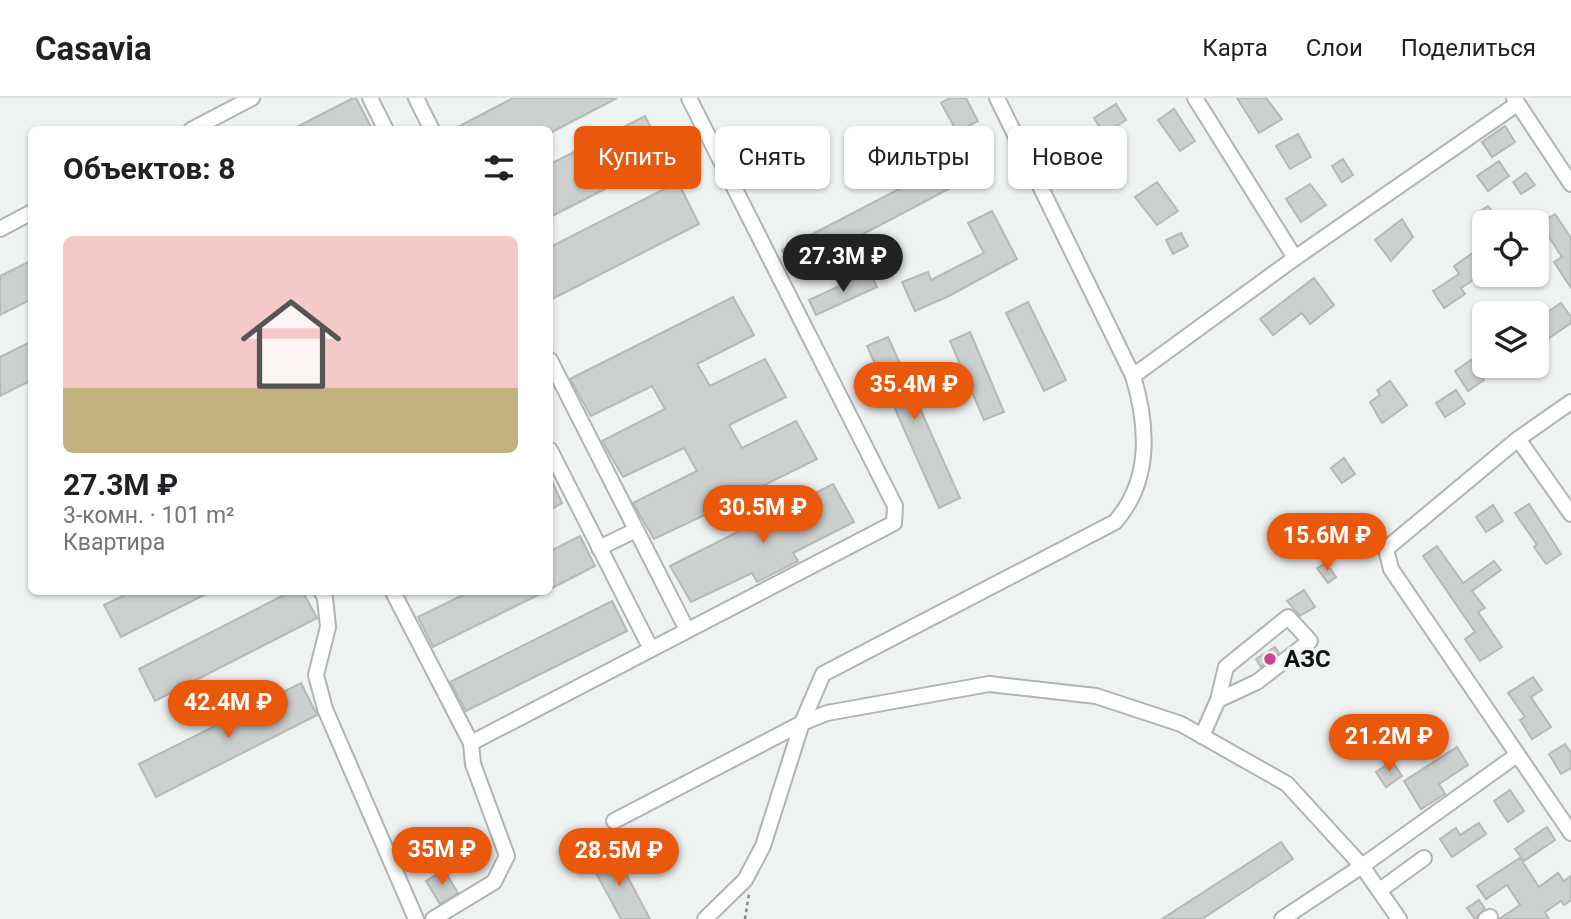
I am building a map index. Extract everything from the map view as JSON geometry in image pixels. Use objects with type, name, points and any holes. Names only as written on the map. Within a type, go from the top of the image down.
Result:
[{"type":"street","points":[[199,126],[252,98]]},
{"type":"street","points":[[370,98],[384,126]]},
{"type":"street","points":[[416,98],[430,126]]},
{"type":"street","points":[[471,743],[894,523],[895,506],[689,98]]},
{"type":"street","points":[[705,919],[745,880],[763,846],[802,723],[823,674],[1115,522],[1128,508],[1142,474],[1145,435],[1133,376],[997,98]]},
{"type":"street","points":[[1195,98],[1295,258]]},
{"type":"street","points":[[1133,376],[1515,101],[1571,184]]},
{"type":"street","points":[[0,229],[28,214]]},
{"type":"street","points":[[553,366],[687,630]]},
{"type":"street","points":[[1571,402],[1518,439],[1386,549],[1391,569],[1571,833]]},
{"type":"street","points":[[1518,439],[1571,514]]},
{"type":"street","points":[[553,456],[651,649]]},
{"type":"street","points":[[599,548],[636,530]]},
{"type":"street","points":[[323,595],[328,628],[316,676],[325,709],[416,919]]},
{"type":"street","points":[[395,595],[471,743],[473,764],[508,856],[494,883],[433,919]]},
{"type":"street","points":[[1202,736],[1218,700],[1226,667],[1288,617],[1310,641],[1257,682],[1218,700]]},
{"type":"street","points":[[614,821],[802,723],[827,713],[989,684],[1096,696],[1181,724],[1287,783],[1362,866],[1399,919]]},
{"type":"street","points":[[1282,919],[1362,866],[1517,755]]},
{"type":"street","points":[[1380,890],[1424,859]]},
{"type":"building","points":[[356,98],[370,126],[299,126]]},
{"type":"building","points":[[513,98],[617,98],[553,131],[553,126],[460,126]]},
{"type":"building","points":[[950,98],[966,98],[978,121],[968,126],[954,126],[941,103]]},
{"type":"building","points":[[1237,98],[1266,98],[1282,119],[1259,133]]},
{"type":"building","points":[[1116,104],[1126,120],[1117,126],[1099,126],[1094,118]]},
{"type":"building","points":[[1174,109],[1195,141],[1180,151],[1158,120]]},
{"type":"building","points":[[645,116],[650,126],[625,126]]},
{"type":"building","points":[[1505,126],[1515,142],[1492,157],[1482,142]]},
{"type":"building","points":[[1298,134],[1311,157],[1290,169],[1276,146]]},
{"type":"building","points":[[574,152],[574,189],[605,189],[553,215],[553,162]]},
{"type":"building","points":[[1343,159],[1353,175],[1342,182],[1332,166]]},
{"type":"building","points":[[1499,161],[1509,176],[1488,191],[1477,176]]},
{"type":"building","points":[[1526,173],[1535,185],[1521,194],[1513,182]]},
{"type":"building","points":[[1157,182],[1178,211],[1157,225],[1135,197]]},
{"type":"building","points":[[1310,184],[1326,205],[1301,222],[1286,199]]},
{"type":"building","points":[[664,189],[682,189],[699,224],[553,298],[553,245]]},
{"type":"building","points":[[899,189],[949,189],[793,271],[782,250]]},
{"type":"building","points":[[992,211],[1017,259],[915,311],[902,282],[928,272],[931,280],[984,253],[968,223]]},
{"type":"building","points":[[1555,214],[1571,238],[1571,288],[1554,262],[1562,257],[1549,237],[1549,218]]},
{"type":"building","points":[[1402,219],[1413,237],[1391,261],[1375,240]]},
{"type":"building","points":[[1181,233],[1188,246],[1173,254],[1166,240]]},
{"type":"building","points":[[1472,253],[1472,281],[1461,288],[1465,294],[1444,308],[1433,291],[1459,274],[1454,266]]},
{"type":"building","points":[[28,262],[28,301],[0,315],[0,276]]},
{"type":"building","points":[[870,272],[877,287],[816,315],[809,300]]},
{"type":"building","points":[[1314,278],[1334,305],[1310,324],[1302,313],[1273,335],[1260,319]]},
{"type":"building","points":[[733,297],[754,335],[697,364],[710,386],[765,359],[786,397],[729,425],[742,448],[796,421],[817,459],[760,487],[765,496],[720,519],[715,510],[654,539],[633,503],[697,471],[684,448],[623,477],[602,441],[665,409],[652,386],[591,416],[570,379]]},
{"type":"building","points":[[1028,302],[1066,380],[1044,391],[1006,313]]},
{"type":"building","points":[[1561,303],[1571,317],[1571,323],[1549,338],[1549,311]]},
{"type":"building","points":[[970,332],[1004,412],[984,420],[950,341]]},
{"type":"building","points":[[888,337],[960,498],[939,508],[867,346]]},
{"type":"building","points":[[28,343],[28,382],[0,396],[0,357]]},
{"type":"building","points":[[1471,360],[1472,378],[1484,380],[1468,391],[1455,371]]},
{"type":"building","points":[[1390,381],[1407,405],[1382,423],[1370,402],[1380,395],[1377,390]]},
{"type":"building","points":[[1456,390],[1465,404],[1445,417],[1436,403]]},
{"type":"building","points":[[1344,458],[1355,474],[1342,483],[1331,468]]},
{"type":"building","points":[[553,484],[562,503],[553,508]]},
{"type":"building","points":[[833,484],[854,522],[793,553],[798,561],[757,582],[752,573],[691,602],[670,566]]},
{"type":"building","points":[[1529,504],[1561,554],[1546,564],[1534,547],[1537,545],[1515,513]]},
{"type":"building","points":[[1493,505],[1503,521],[1486,532],[1476,517]]},
{"type":"building","points":[[580,536],[595,566],[553,587],[553,550]]},
{"type":"building","points":[[1437,546],[1463,583],[1494,561],[1501,570],[1472,591],[1485,608],[1478,612],[1502,647],[1480,661],[1465,639],[1475,632],[1423,556]]},
{"type":"building","points":[[1326,563],[1336,577],[1328,583],[1317,568]]},
{"type":"building","points":[[1304,590],[1315,607],[1300,616],[1287,601]]},
{"type":"building","points":[[125,595],[204,595],[121,637],[104,605]]},
{"type":"building","points":[[284,595],[305,595],[317,618],[155,701],[139,669]]},
{"type":"building","points":[[463,595],[538,595],[433,647],[418,617]]},
{"type":"building","points":[[612,601],[627,631],[466,711],[450,682]]},
{"type":"building","points":[[1275,647],[1279,653],[1261,667],[1256,659]]},
{"type":"building","points":[[1533,677],[1542,690],[1531,697],[1551,727],[1532,739],[1520,720],[1525,717],[1508,693]]},
{"type":"building","points":[[301,683],[317,715],[156,797],[139,764]]},
{"type":"building","points":[[1565,744],[1571,753],[1571,768],[1561,774],[1549,754]]},
{"type":"building","points":[[1457,747],[1468,765],[1439,784],[1445,794],[1421,809],[1404,781]]},
{"type":"building","points":[[1392,761],[1402,776],[1386,787],[1376,772]]},
{"type":"building","points":[[1510,790],[1524,811],[1508,822],[1494,801]]},
{"type":"building","points":[[1479,823],[1486,834],[1452,857],[1440,839],[1456,828],[1460,835]]},
{"type":"building","points":[[1547,827],[1555,840],[1524,861],[1515,849]]},
{"type":"building","points":[[1281,842],[1293,859],[1202,919],[1162,919]]},
{"type":"building","points":[[614,851],[650,919],[621,919],[591,864]]},
{"type":"building","points":[[1520,858],[1539,887],[1558,873],[1564,881],[1571,876],[1571,900],[1564,905],[1561,901],[1545,912],[1549,919],[1499,919],[1520,905],[1507,885],[1486,899],[1477,886]]},
{"type":"building","points":[[444,870],[458,893],[440,904],[426,881]]},
{"type":"building","points":[[1479,900],[1485,909],[1475,919],[1467,908]]},
{"type":"place","name":"АЗС","points":[[1270,659]]}]
